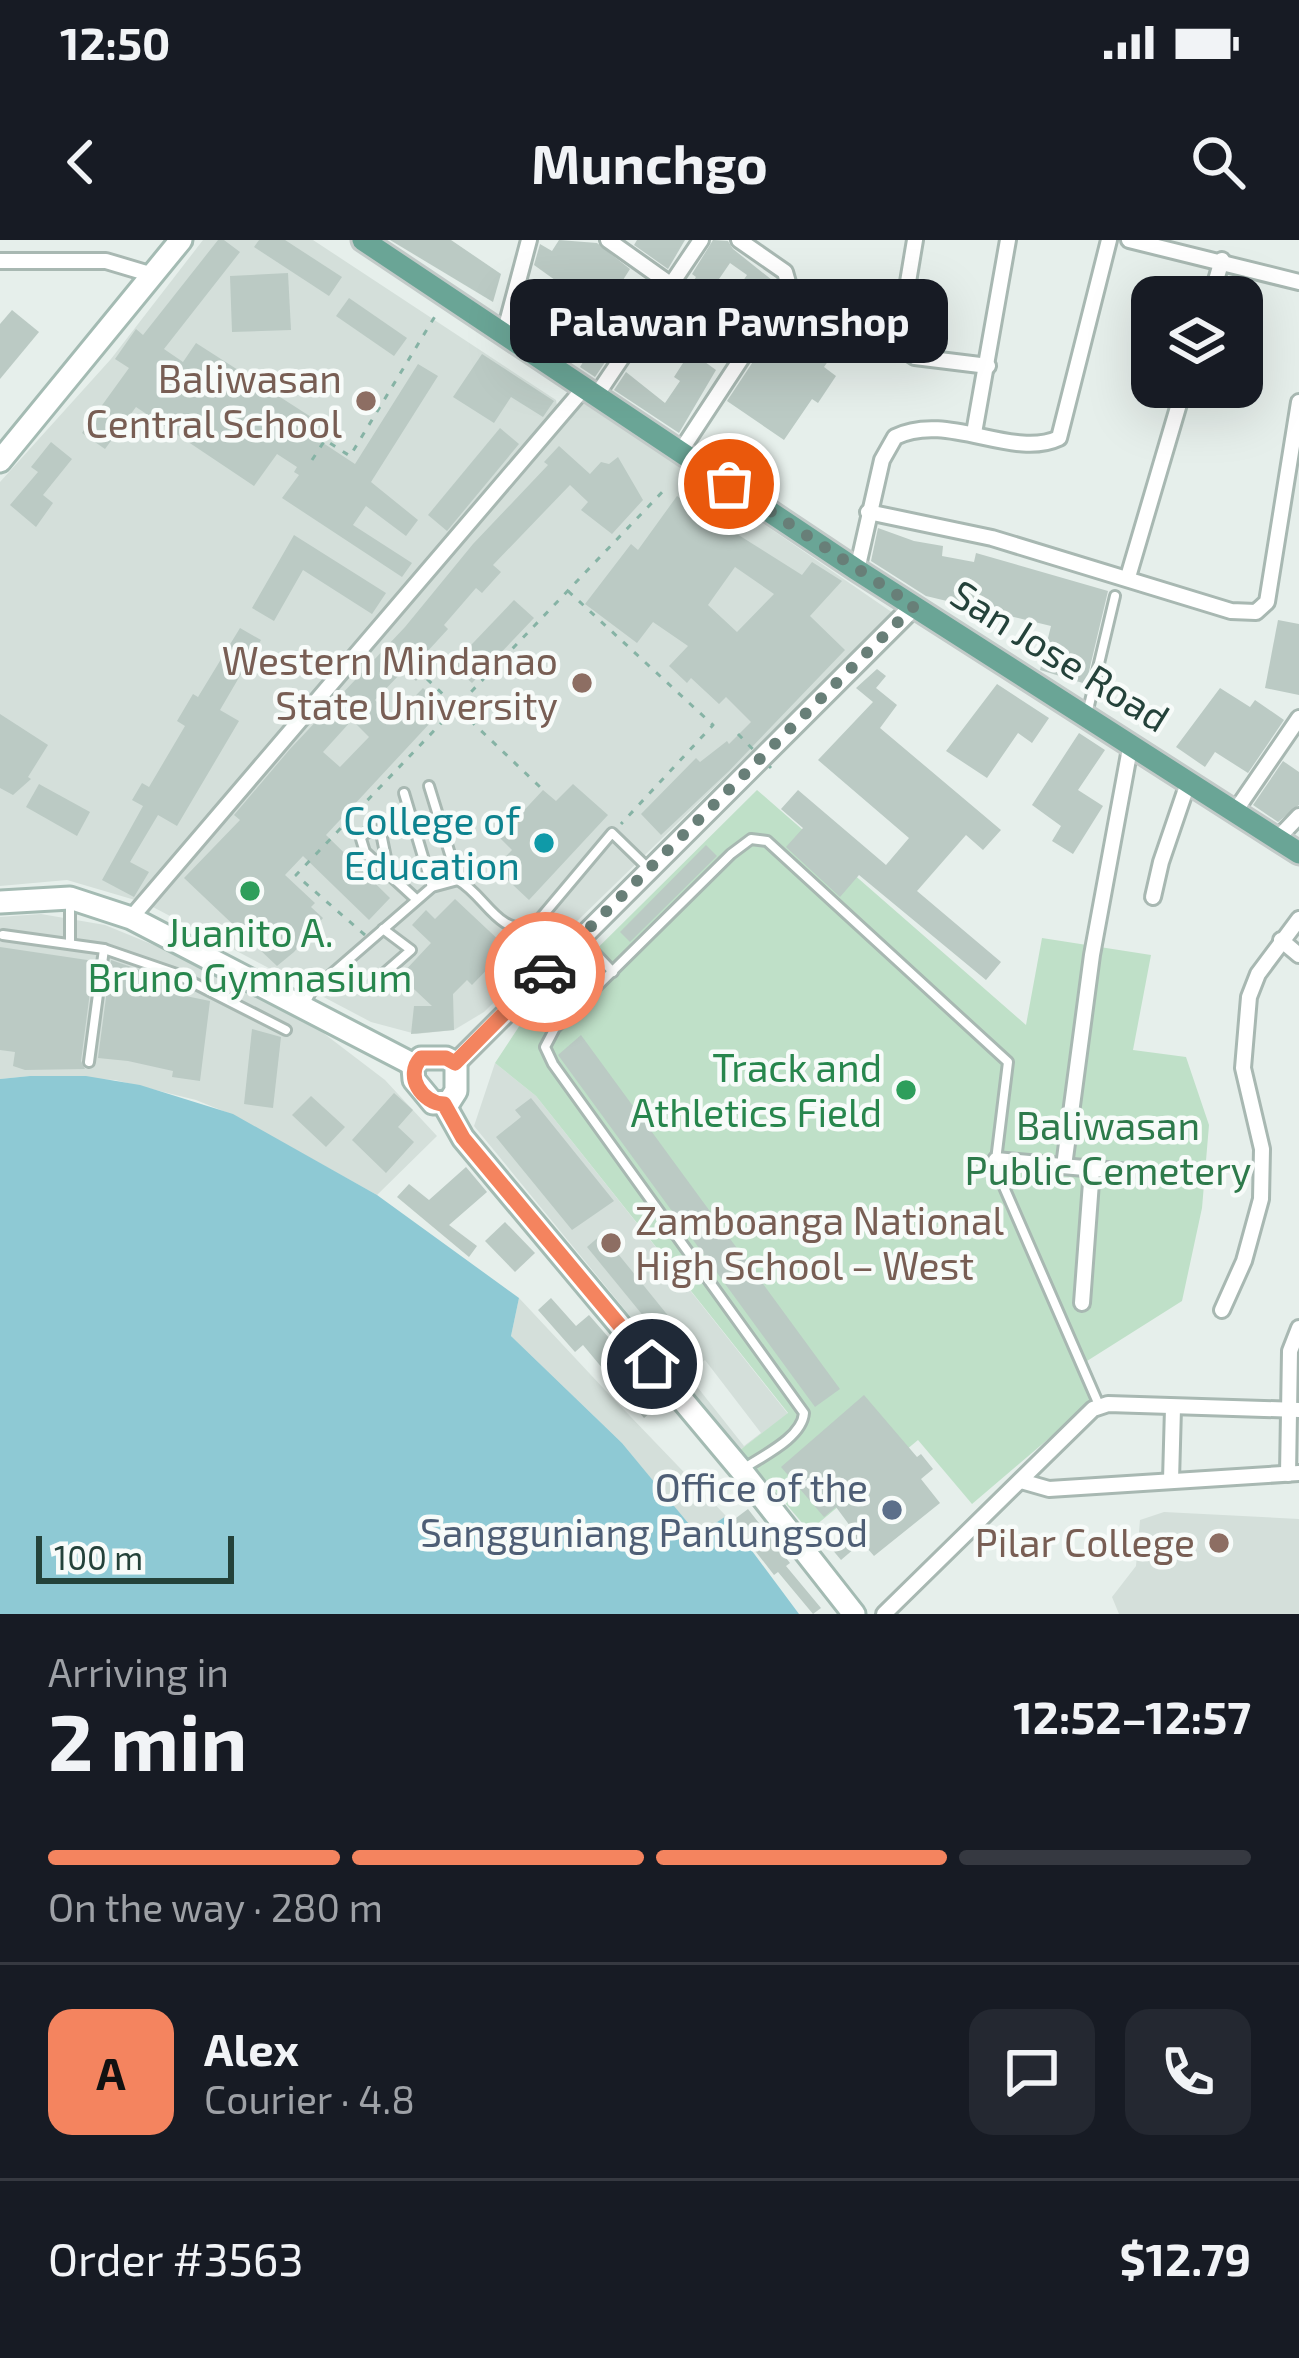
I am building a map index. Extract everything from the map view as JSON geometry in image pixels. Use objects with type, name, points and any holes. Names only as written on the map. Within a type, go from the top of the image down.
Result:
[{"type":"main road","points":[[0,461],[181,240]]},
{"type":"main road","name":"San Jose Road","points":[[363,240],[856,570],[1299,853]]},
{"type":"main road","points":[[0,902],[70,898],[131,918],[414,1065]]},
{"type":"main road","points":[[414,1065],[425,1057],[455,1063],[455,1095],[444,1104]]},
{"type":"main road","points":[[414,1065],[414,1080],[430,1101],[444,1104],[463,1138],[741,1470],[854,1614]]},
{"type":"street","points":[[504,334],[529,240]]},
{"type":"street","points":[[608,240],[670,284]]},
{"type":"street","points":[[131,918],[590,392],[701,240]]},
{"type":"street","points":[[680,452],[789,286],[785,272],[739,240]]},
{"type":"street","points":[[915,240],[901,348],[908,356],[988,365]]},
{"type":"street","points":[[974,433],[1009,240]]},
{"type":"street","points":[[856,570],[882,460],[895,436],[926,428],[1037,444],[1059,438],[1109,240]]},
{"type":"street","points":[[1129,240],[1299,281]]},
{"type":"street","points":[[0,261],[106,260],[153,275]]},
{"type":"street","points":[[1217,276],[1222,260]]},
{"type":"street","points":[[868,512],[992,538],[1231,611],[1256,612],[1267,602],[1294,467],[1299,402]]},
{"type":"street","points":[[1128,577],[1178,408]]},
{"type":"street","points":[[455,1063],[914,606]]},
{"type":"street","points":[[1236,811],[1299,718]]},
{"type":"street","points":[[1064,1166],[1092,956],[1131,743]]},
{"type":"street","points":[[1153,897],[1160,862],[1189,781]]},
{"type":"street","points":[[1278,838],[1299,816]]},
{"type":"street","points":[[1222,1310],[1244,1261],[1261,1199],[1262,1149],[1243,1068],[1249,997],[1258,974],[1299,919]]},
{"type":"street","points":[[1281,940],[1299,955]]},
{"type":"street","points":[[996,1160],[1128,1172]]},
{"type":"street","points":[[1082,1303],[1092,1169]]},
{"type":"street","points":[[1021,1481],[1049,1489],[1293,1474],[1290,1352],[1299,1328]]},
{"type":"street","points":[[884,1614],[1087,1414],[1100,1407],[1293,1410]]},
{"type":"street","points":[[1171,1480],[1173,1408]]},
{"type":"lane","points":[[708,512],[729,484]]},
{"type":"lane","points":[[1087,715],[1115,596]]},
{"type":"lane","points":[[429,786],[458,880],[512,928],[528,928],[613,833],[649,869]]},
{"type":"lane","points":[[404,794],[432,886]]},
{"type":"lane","points":[[389,873],[381,833],[363,834],[365,852],[416,899]]},
{"type":"lane","points":[[741,1470],[795,1432],[803,1424],[804,1413],[545,1047],[555,1028],[730,854],[751,839],[767,841],[1004,1057],[1009,1076],[996,1160],[1003,1187],[1100,1407]]},
{"type":"lane","points":[[303,1007],[311,992],[416,899],[432,886],[458,880]]},
{"type":"lane","points":[[70,898],[70,942]]},
{"type":"lane","points":[[372,984],[410,950],[383,928]]},
{"type":"lane","points":[[3,935],[104,949],[173,973],[286,1030]]},
{"type":"lane","points":[[580,937],[613,971]]},
{"type":"lane","points":[[89,1062],[104,949]]},
{"type":"path","points":[[312,460],[326,440],[350,456],[447,296]]},
{"type":"path","points":[[370,940],[296,875],[667,487]]},
{"type":"path","points":[[567,590],[713,725],[613,833]]},
{"type":"path","points":[[427,679],[540,787]]},
{"type":"path","points":[[738,734],[771,768]]},
{"type":"shaded area","points":[[203,240],[313,240],[556,400],[557,406],[135,900],[67,880],[0,886],[0,482],[111,359]]},
{"type":"shaded area","name":"Western Mindanao State University","points":[[584,400],[893,613],[484,1012],[454,1030],[416,1034],[371,1022],[151,906]]},
{"type":"shaded area","points":[[41,914],[105,925],[178,955],[322,1032],[385,1080],[437,1136],[377,1195],[233,1115],[196,1100],[115,1080],[0,1079],[0,917]]},
{"type":"shaded area","name":"Zamboanga National High School – West","points":[[495,1063],[536,1096],[788,1414],[740,1450],[474,1126]],"holes":[[[705,1360],[761,1433],[744,1446],[687,1374]]]},
{"type":"shaded area","points":[[519,1298],[726,1516],[698,1536],[622,1443],[511,1336]]},
{"type":"shaded area","name":"Pilar College","points":[[1164,1512],[1299,1519],[1299,1614],[1119,1614],[1112,1597],[1136,1566],[1140,1520]]},
{"type":"green space","name":"Baliwasan Public Cemetery","points":[[757,790],[1026,1025],[1042,938],[1151,955],[1133,1050],[1186,1057],[1209,1125],[1202,1208],[1182,1301],[1087,1361],[1101,1394],[972,1504],[918,1440],[809,1531],[740,1450],[788,1413],[536,1096],[495,1063],[520,1025]]},
{"type":"water","points":[[86,1076],[140,1085],[233,1114],[377,1195],[519,1298],[511,1336],[622,1443],[698,1535],[726,1516],[799,1614],[0,1614],[0,1079]]},
{"type":"building","points":[[218,240],[240,252],[164,349],[183,362],[196,343],[322,424],[314,437],[355,464],[418,364],[438,376],[371,482],[418,520],[406,536],[366,506],[353,525],[412,563],[402,577],[282,498],[299,475],[294,472],[297,467],[277,454],[254,486],[136,407],[105,449],[82,433],[129,368],[115,359],[136,329],[143,335]]},
{"type":"building","points":[[259,240],[285,240],[342,277],[329,296],[254,247]]},
{"type":"building","points":[[390,240],[451,240],[501,274],[493,302]]},
{"type":"building","points":[[559,240],[597,243],[630,269],[623,280],[649,297],[595,377],[580,367],[594,345],[564,326],[580,298],[534,265],[540,244],[552,251]]},
{"type":"building","points":[[637,240],[685,240],[668,269],[634,245]]},
{"type":"building","points":[[713,240],[728,241],[777,284],[726,349],[718,344],[705,362],[716,370],[679,433],[614,390],[626,372],[665,403],[680,381],[674,377],[692,349],[657,326],[670,307],[674,310],[696,277],[692,274]],"holes":[[[730,263],[747,275],[721,313],[704,301]]]},
{"type":"building","points":[[288,273],[291,330],[232,332],[230,276]]},
{"type":"building","points":[[349,298],[407,338],[394,356],[336,316]]},
{"type":"building","points":[[12,310],[39,332],[0,379],[0,324]]},
{"type":"building","points":[[788,316],[819,337],[822,332],[840,344],[824,367],[836,376],[818,403],[812,399],[784,440],[727,401]]},
{"type":"building","points":[[482,354],[554,401],[543,417],[511,397],[494,423],[453,397]]},
{"type":"building","points":[[500,428],[519,444],[447,531],[428,515]]},
{"type":"building","points":[[51,442],[72,459],[43,495],[53,503],[36,527],[10,505],[38,472],[31,467]]},
{"type":"building","points":[[559,446],[590,474],[601,462],[609,464],[618,457],[643,500],[612,534],[581,510],[588,502],[570,485],[493,565],[501,572],[482,593],[476,588],[444,625],[448,629],[426,653],[435,661],[416,681],[404,670],[375,700],[393,719],[423,688],[444,708],[326,835],[390,898],[369,920],[303,856],[285,875],[315,903],[311,907],[323,918],[277,966],[184,878],[240,820],[234,815],[290,749],[548,465],[544,462]],"holes":[[[352,720],[369,737],[340,767],[323,752]]]},
{"type":"building","points":[[677,496],[704,519],[713,519],[802,575],[812,562],[842,581],[810,616],[845,650],[661,835],[641,814],[696,758],[700,762],[727,741],[729,744],[751,722],[726,697],[719,704],[691,678],[687,683],[669,666],[688,646],[653,622],[637,643],[585,604],[631,544],[638,550]],"holes":[[[735,567],[774,594],[737,632],[708,605]]]},
{"type":"building","points":[[878,528],[943,546],[942,556],[974,562],[976,553],[1108,591],[1086,684],[1040,670],[1051,626],[926,596],[871,561]]},
{"type":"building","points":[[294,535],[386,593],[372,614],[303,570],[274,621],[252,608]]},
{"type":"building","points":[[514,600],[534,618],[472,683],[452,665]]},
{"type":"building","points":[[1278,620],[1299,624],[1299,695],[1265,688]]},
{"type":"building","points":[[240,628],[261,640],[220,710],[239,721],[177,826],[158,815],[130,862],[149,872],[134,897],[102,880],[143,806],[132,800],[142,783],[149,787],[185,726],[177,721],[193,694],[198,697]]},
{"type":"building","points":[[877,669],[886,676],[876,688],[897,705],[880,728],[1001,830],[983,850],[966,835],[917,891],[1001,962],[986,980],[859,875],[840,897],[786,847],[803,828],[781,809],[798,790],[886,865],[909,838],[818,760],[873,702],[856,688]]},
{"type":"building","points":[[997,684],[1049,718],[1032,743],[1018,733],[987,778],[946,751]]},
{"type":"building","points":[[1220,688],[1250,707],[1255,700],[1284,720],[1248,773],[1215,752],[1205,767],[1176,747]]},
{"type":"building","points":[[0,714],[48,745],[31,779],[13,795],[0,788]]},
{"type":"building","points":[[1079,733],[1105,750],[1078,790],[1103,806],[1073,854],[1052,841],[1061,826],[1032,805]]},
{"type":"building","points":[[1283,761],[1299,772],[1299,805],[1278,822],[1253,805]]},
{"type":"building","points":[[39,784],[90,812],[77,836],[26,807]]},
{"type":"building","name":"College of Education","points":[[573,784],[608,815],[529,900],[495,868],[512,850],[499,837],[543,790],[556,801]]},
{"type":"building","points":[[706,845],[717,856],[630,942],[620,932]]},
{"type":"building","points":[[455,899],[504,945],[497,953],[500,956],[472,985],[467,980],[453,994],[454,1030],[411,1034],[414,1006],[432,1006],[400,976],[431,943],[412,925],[426,910],[435,919]]},
{"type":"building","points":[[0,947],[94,961],[81,1061],[85,1069],[25,1070],[13,1066],[15,1052],[0,1050]]},
{"type":"building","points":[[111,960],[172,981],[171,993],[210,1001],[200,1081],[172,1077],[173,1071],[98,1058]]},
{"type":"building","points":[[252,1029],[281,1037],[273,1108],[244,1104]]},
{"type":"building","points":[[581,1035],[840,1389],[815,1407],[558,1055]]},
{"type":"building","points":[[394,1093],[413,1110],[398,1127],[414,1142],[386,1173],[352,1140]]},
{"type":"building","points":[[311,1096],[345,1127],[326,1147],[292,1115]]},
{"type":"building","points":[[531,1098],[614,1201],[572,1230],[496,1137],[521,1117],[515,1110]]},
{"type":"building","points":[[466,1167],[487,1192],[449,1225],[477,1246],[469,1257],[397,1197],[409,1184],[429,1200]]},
{"type":"building","points":[[505,1222],[535,1253],[515,1272],[485,1241]]},
{"type":"building","points":[[602,1234],[678,1328],[663,1340],[587,1247]]},
{"type":"building","points":[[551,1298],[576,1326],[589,1315],[664,1401],[644,1418],[583,1345],[575,1352],[538,1310]]},
{"type":"building","points":[[864,1395],[933,1469],[921,1479],[940,1503],[874,1556],[862,1542],[841,1560],[831,1548],[853,1530],[836,1507],[824,1517],[781,1467]]},
{"type":"building","points":[[748,1509],[821,1608],[813,1614],[778,1572],[774,1575],[732,1521]]},
{"type":"way so far","points":[[545,972],[914,606],[729,484]]},
{"type":"place","name":"Baliwasan Central School","points":[[366,401]]},
{"type":"place","name":"Palawan Pawnshop","points":[[729,484]]},
{"type":"place","name":"Western Mindanao State University","points":[[582,683]]},
{"type":"place","name":"College of Education","points":[[544,843]]},
{"type":"place","name":"Juanito A. Bruno Gymnasium","points":[[250,891]]},
{"type":"place","name":"Track and Athletics Field","points":[[906,1090]]},
{"type":"place","name":"Zamboanga National High School – West","points":[[611,1243]]},
{"type":"place","name":"Office of the Sangguniang Panlungsod","points":[[892,1510]]},
{"type":"place","name":"Pilar College","points":[[1219,1543]]},
{"type":"route","points":[[545,972],[455,1063],[446,1058],[421,1058],[413,1068],[413,1078],[430,1101],[444,1104],[463,1138],[652,1364]]}]
